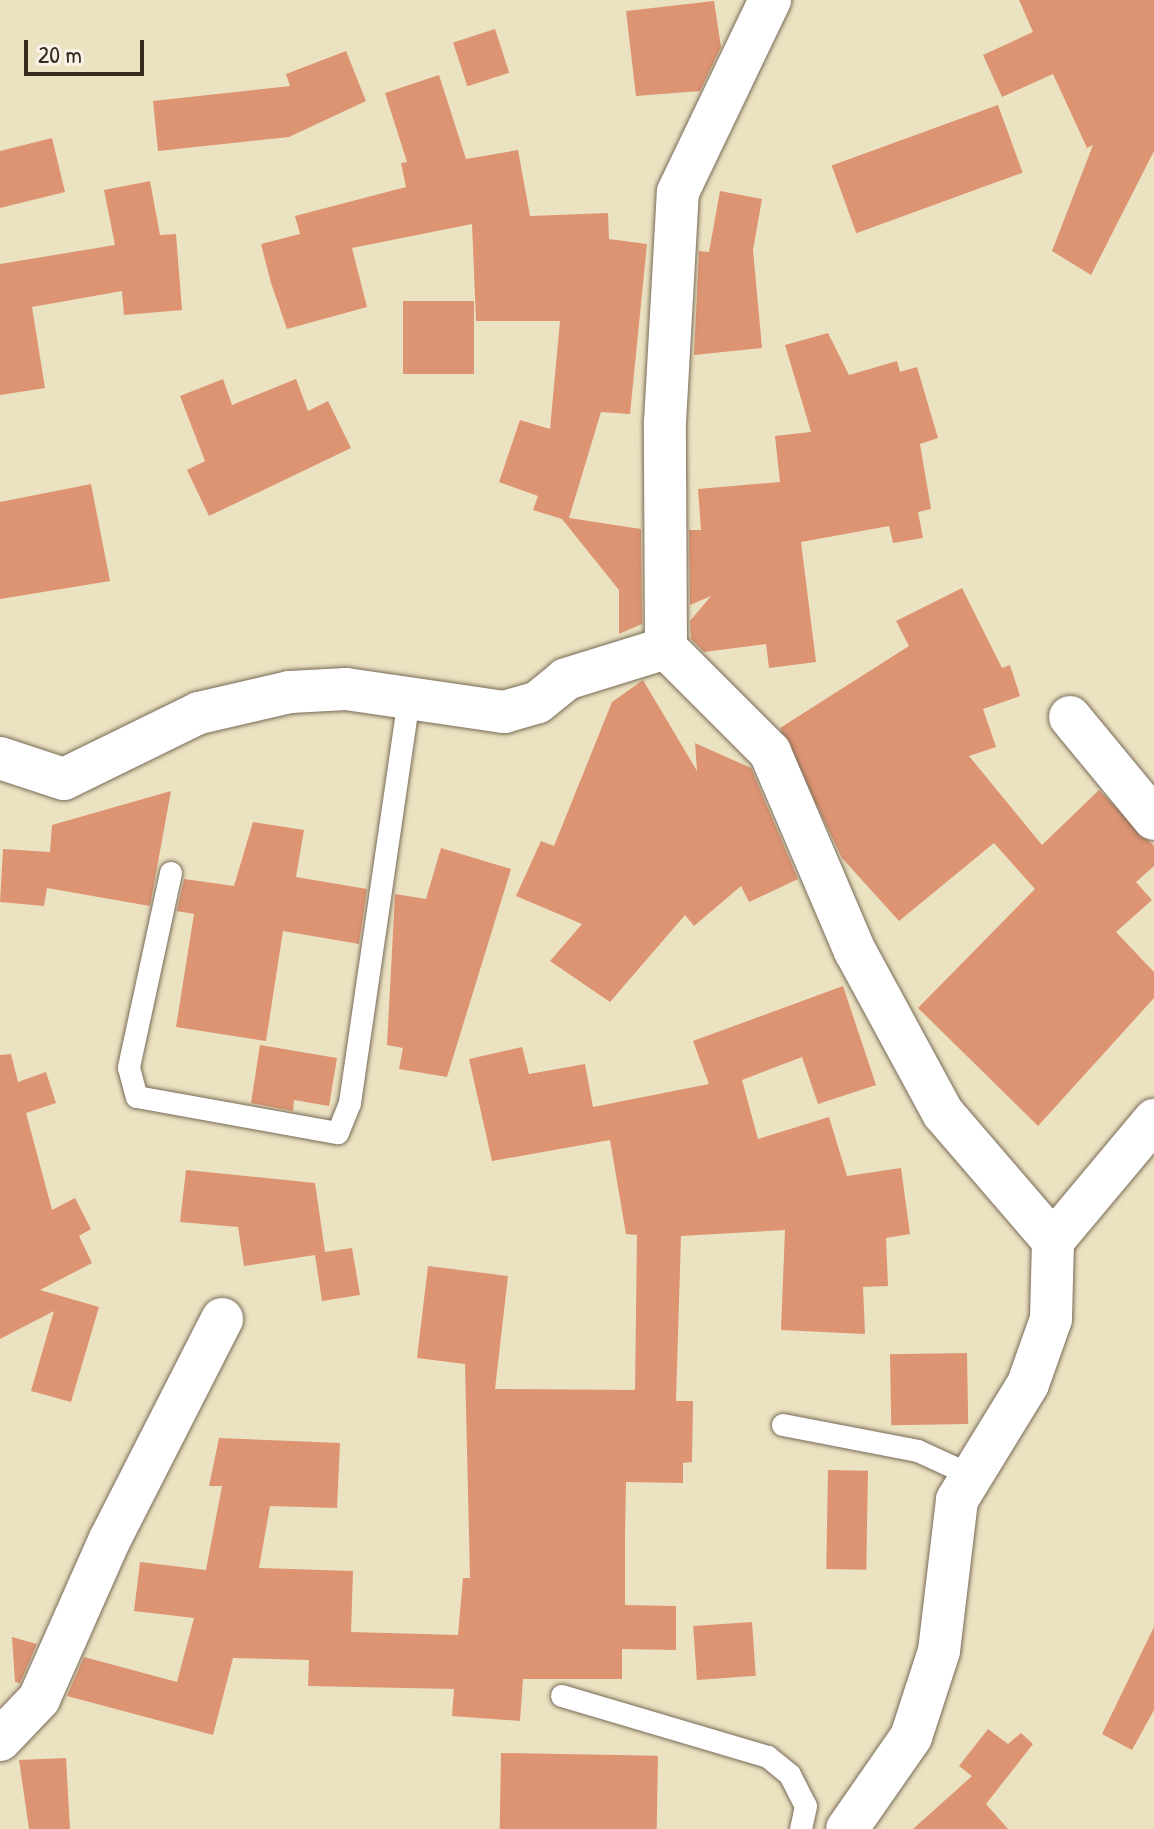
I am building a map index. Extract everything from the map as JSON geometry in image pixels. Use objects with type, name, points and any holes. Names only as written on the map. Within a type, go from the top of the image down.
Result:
[{"type":"street","points":[[770,0],[678,192],[665,422],[666,648],[770,752],[855,951],[943,1113],[1053,1241]]},
{"type":"street","points":[[0,758],[64,779],[199,713],[290,692],[346,689],[504,712],[538,702],[566,679],[666,648]]},
{"type":"street","points":[[1070,717],[1154,819]]},
{"type":"street","points":[[847,1829],[911,1737],[939,1651],[944,1564],[968,1474],[1028,1384],[1051,1319],[1053,1241],[1154,1120]]},
{"type":"street","points":[[0,1740],[39,1699],[222,1319]]},
{"type":"lane","points":[[171,873],[129,1068],[137,1097],[338,1133],[350,1103],[409,700]]},
{"type":"lane","points":[[783,1425],[918,1451],[968,1474]]},
{"type":"lane","points":[[562,1696],[768,1757],[790,1775],[806,1806],[801,1829]]},
{"type":"building","points":[[1019,0],[1154,0],[1154,151],[1091,275],[1052,251],[1093,145],[1087,148],[1053,74],[1002,97],[983,55],[1033,32]]},
{"type":"building","points":[[714,1],[721,47],[700,91],[636,96],[626,11]]},
{"type":"building","points":[[495,29],[509,73],[467,86],[453,43]]},
{"type":"building","points":[[346,51],[366,101],[289,137],[158,151],[153,101],[290,86],[286,74]]},
{"type":"building","points":[[439,75],[466,159],[518,150],[530,216],[608,213],[609,239],[647,244],[630,414],[601,412],[569,518],[641,529],[642,624],[619,634],[619,590],[562,519],[533,510],[538,496],[499,482],[520,420],[550,429],[560,321],[476,321],[472,224],[352,248],[367,307],[287,329],[271,283],[261,244],[300,234],[295,216],[406,187],[401,163],[407,162],[385,93]]},
{"type":"building","points":[[998,105],[1023,173],[856,233],[832,166]]},
{"type":"building","points":[[52,138],[65,192],[0,208],[0,151]]},
{"type":"building","points":[[150,181],[160,235],[176,234],[182,310],[124,315],[122,291],[32,307],[45,388],[0,395],[0,264],[115,245],[104,190]]},
{"type":"building","points":[[720,191],[762,199],[753,250],[762,348],[694,355],[699,251],[709,252]]},
{"type":"building","points":[[403,301],[474,301],[474,374],[403,374]]},
{"type":"building","points":[[828,333],[849,375],[897,361],[900,372],[917,367],[938,438],[920,444],[931,509],[918,512],[923,538],[893,543],[889,526],[801,542],[816,662],[769,668],[766,644],[704,652],[691,639],[690,621],[711,596],[690,605],[689,530],[701,530],[698,489],[780,482],[775,436],[811,432],[785,345]]},
{"type":"building","points":[[223,379],[232,405],[296,379],[308,411],[328,401],[351,448],[209,516],[187,470],[205,461],[180,396]]},
{"type":"building","points":[[91,484],[110,581],[0,599],[0,502]]},
{"type":"building","points":[[962,588],[1002,668],[1010,665],[1020,696],[983,709],[996,747],[969,756],[1042,845],[1099,790],[1154,846],[1154,866],[1136,882],[1152,900],[1116,932],[1154,972],[1154,998],[1038,1126],[918,1008],[1035,889],[994,843],[899,921],[842,858],[780,728],[909,646],[896,621]]},
{"type":"building","points":[[643,680],[697,771],[695,743],[751,768],[798,879],[749,902],[741,886],[694,926],[685,915],[610,1002],[550,961],[582,924],[516,896],[541,841],[554,846],[612,702]]},
{"type":"building","points":[[171,791],[150,906],[47,888],[44,906],[0,902],[3,849],[50,852],[52,825]]},
{"type":"building","points":[[253,822],[304,830],[296,877],[367,889],[359,944],[283,931],[266,1041],[176,1027],[194,914],[177,911],[184,879],[234,886]]},
{"type":"building","points":[[441,848],[511,869],[447,1077],[399,1069],[403,1048],[387,1045],[395,894],[426,899]]},
{"type":"building","points":[[843,986],[876,1085],[818,1104],[802,1057],[742,1080],[758,1139],[829,1117],[847,1176],[901,1168],[910,1234],[886,1238],[888,1286],[863,1287],[865,1334],[781,1330],[785,1230],[681,1236],[676,1401],[693,1401],[692,1462],[683,1463],[683,1483],[626,1482],[625,1535],[625,1605],[676,1606],[676,1650],[622,1649],[622,1679],[523,1679],[520,1721],[452,1716],[454,1689],[308,1686],[309,1660],[233,1658],[213,1735],[67,1696],[84,1657],[177,1682],[194,1618],[134,1611],[140,1562],[206,1570],[222,1486],[209,1486],[219,1438],[340,1443],[337,1508],[270,1506],[259,1568],[353,1571],[351,1632],[458,1635],[463,1578],[470,1578],[465,1364],[417,1358],[428,1266],[508,1276],[495,1389],[635,1390],[637,1235],[626,1234],[610,1140],[492,1161],[469,1059],[522,1047],[529,1074],[585,1064],[593,1107],[709,1084],[693,1041]]},
{"type":"building","points":[[260,1045],[337,1058],[329,1106],[294,1100],[293,1111],[251,1103]]},
{"type":"building","points":[[11,1054],[18,1082],[46,1072],[56,1103],[26,1113],[52,1210],[75,1198],[91,1229],[79,1236],[92,1263],[40,1290],[99,1307],[71,1402],[31,1391],[54,1311],[0,1339],[0,1055]]},
{"type":"building","points":[[186,1170],[315,1183],[325,1252],[352,1248],[360,1295],[322,1301],[315,1255],[244,1266],[238,1227],[180,1222]]},
{"type":"building","points":[[967,1353],[968,1424],[891,1425],[890,1354]]},
{"type":"building","points":[[828,1470],[868,1471],[866,1570],[826,1569]]},
{"type":"building","points":[[752,1622],[756,1676],[697,1680],[693,1626]]},
{"type":"building","points":[[1154,1627],[1154,1710],[1132,1750],[1102,1734]]},
{"type":"building","points":[[12,1637],[37,1644],[20,1683],[15,1682]]},
{"type":"building","points":[[988,1729],[1008,1744],[1021,1733],[1033,1744],[986,1804],[1008,1829],[913,1829],[972,1776],[959,1766]]},
{"type":"building","points":[[501,1753],[658,1756],[657,1829],[500,1829]]},
{"type":"building","points":[[66,1758],[70,1829],[29,1829],[19,1760]]}]
